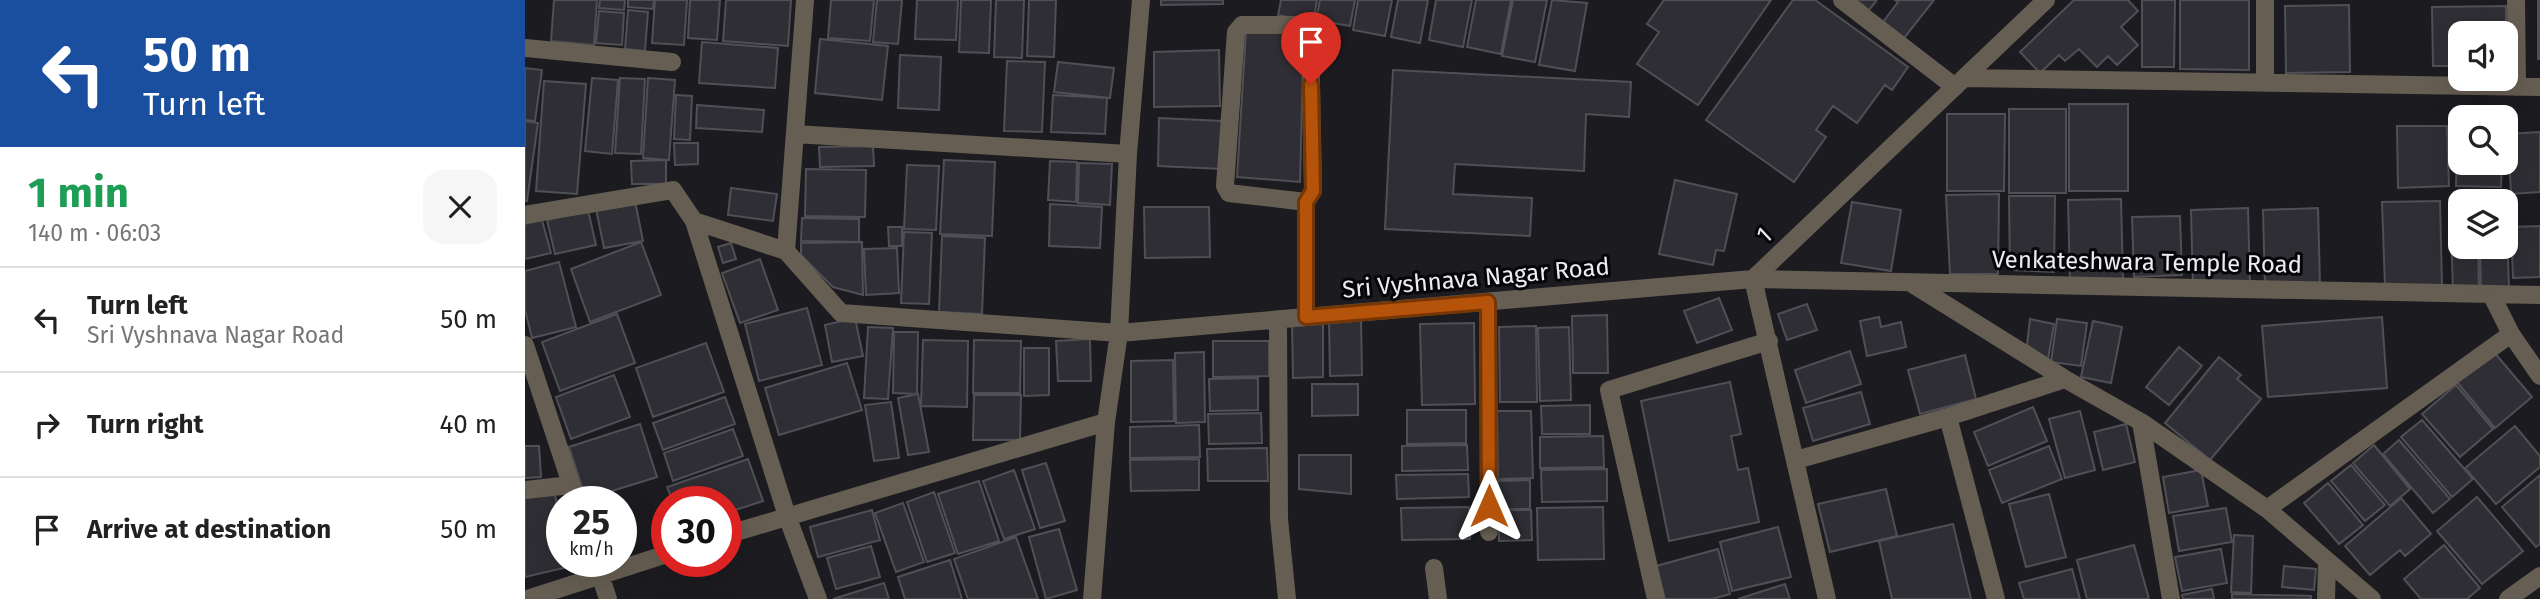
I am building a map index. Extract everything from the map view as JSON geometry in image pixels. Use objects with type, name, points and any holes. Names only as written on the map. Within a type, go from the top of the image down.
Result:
[{"type":"street","points":[[694,221],[786,251],[805,0]]},
{"type":"street","points":[[1092,599],[1106,422],[1119,333],[1128,154],[1141,0]]},
{"type":"street","points":[[1842,0],[1960,83],[2448,86]]},
{"type":"street","name":"1","points":[[1827,599],[1753,279],[2046,0]]},
{"type":"street","points":[[2265,0],[2265,83]]},
{"type":"street","points":[[2517,0],[2517,21]]},
{"type":"street","points":[[1306,202],[1229,193],[1225,186],[1236,32],[1242,25],[1305,25],[1310,30],[1313,191],[1306,202],[1306,317]]},
{"type":"street","points":[[525,48],[672,62]]},
{"type":"street","points":[[2518,87],[2540,87]]},
{"type":"street","points":[[795,134],[1128,154]]},
{"type":"street","points":[[525,215],[673,190],[694,221],[787,516],[818,599]]},
{"type":"street","name":"Sri Vyshnava Nagar Road","points":[[786,251],[841,313],[1119,333],[1753,279]]},
{"type":"street","name":"Venkateshwara Temple Road","points":[[1753,279],[2540,295]]},
{"type":"street","points":[[1910,282],[2065,379],[2141,422],[2267,509],[2327,564],[2371,599]]},
{"type":"street","points":[[2491,294],[2511,334],[2540,376]]},
{"type":"street","points":[[1488,302],[1489,532]]},
{"type":"street","points":[[1278,319],[1279,519],[1287,599]]},
{"type":"street","points":[[2267,509],[2511,334]]},
{"type":"street","points":[[1656,599],[1609,390],[1769,341]]},
{"type":"street","points":[[525,345],[571,486]]},
{"type":"street","points":[[1796,460],[1948,417],[2065,379]]},
{"type":"street","points":[[1948,417],[1996,599]]},
{"type":"street","points":[[742,531],[1106,422]]},
{"type":"street","points":[[2141,422],[2171,599]]},
{"type":"street","points":[[525,490],[546,492]]},
{"type":"street","points":[[2326,599],[2327,564]]},
{"type":"street","points":[[1434,568],[1438,599]]},
{"type":"street","points":[[2508,599],[2540,576]]},
{"type":"street","points":[[527,599],[578,577]]},
{"type":"street","points":[[602,577],[608,599]]},
{"type":"building","points":[[554,0],[597,0],[594,45],[551,41]]},
{"type":"building","points":[[600,0],[625,0],[624,10],[599,8]]},
{"type":"building","points":[[628,0],[654,0],[653,9],[628,7]]},
{"type":"building","points":[[655,0],[687,0],[684,45],[652,43]]},
{"type":"building","points":[[690,0],[720,0],[717,40],[688,38]]},
{"type":"building","points":[[726,0],[791,0],[788,46],[723,41]]},
{"type":"building","points":[[831,0],[874,0],[870,41],[828,38]]},
{"type":"building","points":[[877,0],[902,0],[898,44],[873,42]]},
{"type":"building","points":[[917,0],[958,0],[956,40],[915,39]]},
{"type":"building","points":[[961,0],[991,0],[989,53],[959,52]]},
{"type":"building","points":[[996,0],[1024,0],[1022,58],[994,57]]},
{"type":"building","points":[[1029,0],[1056,0],[1054,57],[1027,56]]},
{"type":"building","points":[[1161,0],[1223,0],[1223,4],[1161,5]]},
{"type":"building","points":[[1281,0],[1317,0],[1313,22],[1278,15]]},
{"type":"building","points":[[1320,0],[1355,0],[1350,26],[1316,20]]},
{"type":"building","points":[[1358,0],[1392,0],[1385,36],[1353,30]]},
{"type":"building","points":[[1398,0],[1428,0],[1420,43],[1391,37]]},
{"type":"building","points":[[1436,0],[1472,0],[1463,47],[1429,40]]},
{"type":"building","points":[[1476,0],[1511,0],[1501,54],[1467,47]]},
{"type":"building","points":[[1513,0],[1547,0],[1535,62],[1502,56]]},
{"type":"building","points":[[1552,0],[1587,3],[1575,71],[1539,65]]},
{"type":"building","points":[[1664,0],[1771,0],[1698,105],[1637,64],[1659,32],[1647,24]]},
{"type":"building","points":[[1793,0],[1815,0],[1908,67],[1892,90],[1885,85],[1857,123],[1833,106],[1816,130],[1826,137],[1794,182],[1706,120]]},
{"type":"building","points":[[1856,0],[1877,0],[1869,10]]},
{"type":"building","points":[[1895,0],[1934,0],[1904,38],[1883,22],[1898,2]]},
{"type":"building","points":[[2074,0],[2128,0],[2138,11],[2121,27],[2138,45],[2117,65],[2108,56],[2097,67],[2079,49],[2065,61],[2059,55],[2040,73],[2020,52]]},
{"type":"building","points":[[2142,0],[2175,0],[2174,67],[2142,67]]},
{"type":"building","points":[[2180,0],[2249,0],[2249,70],[2180,69]]},
{"type":"building","points":[[2540,0],[2540,59],[2538,59]]},
{"type":"building","points":[[2349,5],[2350,72],[2286,73],[2285,6]]},
{"type":"building","points":[[2506,6],[2506,21],[2448,21],[2448,66],[2433,66],[2432,7]]},
{"type":"building","points":[[628,10],[648,12],[645,51],[625,49]]},
{"type":"building","points":[[599,11],[624,13],[622,45],[596,43]]},
{"type":"building","points":[[1304,28],[1300,182],[1237,177],[1246,32]]},
{"type":"building","points":[[820,39],[888,46],[882,100],[815,93]]},
{"type":"building","points":[[702,42],[778,48],[775,88],[699,83]]},
{"type":"building","points":[[1219,50],[1220,106],[1154,107],[1154,52]]},
{"type":"building","points":[[900,55],[941,57],[939,110],[898,108]]},
{"type":"building","points":[[1007,61],[1045,62],[1042,132],[1004,131]]},
{"type":"building","points":[[1058,62],[1114,68],[1110,98],[1054,92]]},
{"type":"building","points":[[525,68],[542,70],[535,121],[525,120]]},
{"type":"building","points":[[1393,70],[1631,82],[1629,117],[1586,114],[1584,171],[1455,164],[1453,194],[1532,198],[1530,236],[1385,229]]},
{"type":"building","points":[[592,78],[618,80],[612,154],[585,151]]},
{"type":"building","points":[[620,78],[645,79],[641,154],[615,153]]},
{"type":"building","points":[[648,78],[675,80],[669,160],[643,158]]},
{"type":"building","points":[[544,81],[586,84],[577,194],[536,191]]},
{"type":"building","points":[[676,95],[692,96],[690,140],[674,139]]},
{"type":"building","points":[[1053,95],[1107,98],[1105,134],[1051,132]]},
{"type":"building","points":[[2069,104],[2128,104],[2128,191],[2069,191]]},
{"type":"building","points":[[697,105],[764,110],[762,132],[696,128]]},
{"type":"building","points":[[2009,109],[2066,109],[2066,193],[2009,193]]},
{"type":"building","points":[[1947,114],[2005,114],[2004,191],[1947,191]]},
{"type":"building","points":[[1159,118],[1223,121],[1222,169],[1158,166]]},
{"type":"building","points":[[525,121],[538,123],[527,201],[525,201]]},
{"type":"building","points":[[2397,126],[2447,126],[2449,186],[2398,188]]},
{"type":"building","points":[[2540,132],[2540,192],[2518,194],[2518,189],[2511,189],[2510,175],[2518,175],[2518,133]]},
{"type":"building","points":[[674,143],[698,143],[698,164],[675,165]]},
{"type":"building","points":[[873,146],[874,166],[820,167],[819,147]]},
{"type":"building","points":[[666,160],[666,184],[632,184],[631,161]]},
{"type":"building","points":[[944,160],[995,162],[992,236],[940,234]]},
{"type":"building","points":[[1050,161],[1077,162],[1076,202],[1048,200]]},
{"type":"building","points":[[1079,163],[1112,164],[1110,205],[1078,203]]},
{"type":"building","points":[[907,165],[939,166],[936,230],[904,229]]},
{"type":"building","points":[[806,169],[866,170],[865,217],[805,216]]},
{"type":"building","points":[[2456,175],[2502,175],[2501,187],[2456,186]]},
{"type":"building","points":[[1675,180],[1737,194],[1724,251],[1716,250],[1713,265],[1659,254]]},
{"type":"building","points":[[731,188],[777,194],[773,221],[728,215]]},
{"type":"building","points":[[1999,194],[1998,274],[1950,274],[1946,195]]},
{"type":"building","points":[[2009,196],[2055,196],[2054,272],[2010,270]]},
{"type":"building","points":[[2121,199],[2123,280],[2070,281],[2068,200]]},
{"type":"building","points":[[635,201],[643,241],[604,248],[596,209]]},
{"type":"building","points":[[2440,201],[2442,286],[2385,287],[2382,202]]},
{"type":"building","points":[[1852,202],[1901,210],[1891,271],[1841,263]]},
{"type":"building","points":[[1050,204],[1102,207],[1100,248],[1049,246]]},
{"type":"building","points":[[1144,207],[1209,207],[1210,257],[1145,258]]},
{"type":"building","points":[[2248,208],[2250,284],[2193,286],[2191,210]]},
{"type":"building","points":[[2318,208],[2320,285],[2265,287],[2263,210]]},
{"type":"building","points":[[588,210],[596,245],[555,254],[547,220]]},
{"type":"building","points":[[2180,216],[2182,275],[2134,277],[2132,217]]},
{"type":"building","points":[[802,218],[859,219],[859,242],[801,241]]},
{"type":"building","points":[[542,220],[551,253],[525,259],[525,224]]},
{"type":"building","points":[[2540,226],[2540,277],[2513,278],[2512,259],[2518,259],[2518,227]]},
{"type":"building","points":[[888,227],[902,227],[902,246],[889,246]]},
{"type":"building","points":[[904,232],[932,233],[929,304],[901,303]]},
{"type":"building","points":[[942,236],[985,238],[982,314],[939,312]]},
{"type":"building","points":[[641,242],[661,295],[590,322],[571,269]]},
{"type":"building","points":[[862,242],[863,295],[833,287],[801,255],[801,243]]},
{"type":"building","points":[[731,243],[736,259],[723,263],[718,247]]},
{"type":"building","points":[[897,248],[899,293],[866,295],[864,249]]},
{"type":"building","points":[[760,259],[778,310],[740,323],[722,273]]},
{"type":"building","points":[[2452,259],[2478,259],[2479,290],[2453,291]]},
{"type":"building","points":[[2480,259],[2508,259],[2509,288],[2481,288]]},
{"type":"building","points":[[559,262],[576,327],[532,338],[525,310],[525,271]]},
{"type":"building","points":[[1719,298],[1732,330],[1697,343],[1684,311]]},
{"type":"building","points":[[1807,304],[1817,330],[1787,340],[1778,314]]},
{"type":"building","points":[[807,308],[822,365],[759,381],[745,324]]},
{"type":"building","points":[[617,314],[635,363],[560,391],[542,342]]},
{"type":"building","points":[[1607,315],[1608,373],[1573,373],[1572,316]]},
{"type":"building","points":[[1879,317],[1881,327],[1901,322],[1906,347],[1867,356],[1860,321]]},
{"type":"building","points":[[2382,317],[2387,388],[2268,397],[2262,326]]},
{"type":"building","points":[[855,318],[863,356],[832,362],[825,325]]},
{"type":"building","points":[[1361,319],[1362,375],[1330,376],[1329,320]]},
{"type":"building","points":[[2030,319],[2054,324],[2048,359],[2027,345]]},
{"type":"building","points":[[2057,319],[2087,323],[2081,366],[2051,362]]},
{"type":"building","points":[[2093,321],[2122,327],[2111,383],[2081,377]]},
{"type":"building","points":[[1474,323],[1475,404],[1422,405],[1420,324]]},
{"type":"building","points":[[1323,324],[1323,377],[1293,378],[1292,325]]},
{"type":"building","points":[[1536,326],[1537,402],[1500,402],[1499,327]]},
{"type":"building","points":[[868,327],[893,328],[888,399],[864,398]]},
{"type":"building","points":[[1569,327],[1571,400],[1540,401],[1538,328]]},
{"type":"building","points":[[894,332],[918,332],[917,394],[893,393]]},
{"type":"building","points":[[1090,339],[1091,381],[1058,381],[1056,341]]},
{"type":"building","points":[[923,340],[968,341],[967,407],[921,406]]},
{"type":"building","points":[[974,340],[1021,341],[1020,393],[973,393]]},
{"type":"building","points":[[1213,341],[1269,341],[1269,376],[1213,377]]},
{"type":"building","points":[[706,343],[724,392],[653,417],[636,368]]},
{"type":"building","points":[[2179,347],[2202,366],[2169,405],[2146,387]]},
{"type":"building","points":[[1024,348],[1049,348],[1049,395],[1024,396]]},
{"type":"building","points":[[1850,351],[1861,384],[1806,403],[1795,370]]},
{"type":"building","points":[[2493,351],[2532,397],[2495,428],[2457,382]]},
{"type":"building","points":[[1204,352],[1205,422],[1176,423],[1175,353]]},
{"type":"building","points":[[1965,355],[1976,399],[1920,414],[1908,370]]},
{"type":"building","points":[[2219,357],[2241,375],[2237,379],[2261,399],[2210,460],[2165,423]]},
{"type":"building","points":[[1173,360],[1174,421],[1131,422],[1131,361]]},
{"type":"building","points":[[847,363],[862,410],[779,435],[765,388]]},
{"type":"building","points":[[614,375],[630,417],[571,439],[556,397]]},
{"type":"building","points":[[1258,378],[1258,410],[1210,411],[1209,379]]},
{"type":"building","points":[[1730,382],[1741,434],[1731,436],[1738,470],[1748,468],[1759,522],[1669,541],[1641,401]]},
{"type":"building","points":[[1312,384],[1358,384],[1358,415],[1312,416]]},
{"type":"building","points":[[2456,385],[2493,429],[2460,457],[2422,414]]},
{"type":"building","points":[[1861,392],[1870,424],[1813,441],[1803,408]]},
{"type":"building","points":[[918,394],[929,452],[908,455],[898,398]]},
{"type":"building","points":[[974,395],[1021,395],[1020,440],[973,440]]},
{"type":"building","points":[[725,397],[735,424],[663,450],[653,423]]},
{"type":"building","points":[[891,402],[899,458],[874,461],[865,405]]},
{"type":"building","points":[[1590,405],[1590,434],[1542,434],[1541,406]]},
{"type":"building","points":[[2033,407],[2047,441],[1988,466],[1974,432]]},
{"type":"building","points":[[1407,410],[1466,410],[1466,443],[1407,444]]},
{"type":"building","points":[[1497,411],[1531,411],[1533,478],[1498,479]]},
{"type":"building","points":[[2080,411],[2095,470],[2065,478],[2049,419]]},
{"type":"building","points":[[1261,413],[1262,443],[1209,444],[1208,414]]},
{"type":"building","points":[[2422,420],[2473,479],[2452,497],[2401,437]]},
{"type":"building","points":[[640,424],[657,477],[628,486],[582,486],[569,447]]},
{"type":"building","points":[[2126,424],[2135,462],[2103,470],[2094,432]]},
{"type":"building","points":[[1199,425],[1200,457],[1130,458],[1130,427]]},
{"type":"building","points":[[2515,426],[2540,456],[2540,467],[2496,504],[2465,468]]},
{"type":"building","points":[[733,429],[743,456],[673,481],[664,453]]},
{"type":"building","points":[[1603,436],[1604,467],[1540,468],[1540,437]]},
{"type":"building","points":[[2399,440],[2450,499],[2433,513],[2383,454]]},
{"type":"building","points":[[1467,445],[1468,470],[1402,471],[1402,446]]},
{"type":"building","points":[[2374,445],[2410,489],[2390,506],[2353,463]]},
{"type":"building","points":[[525,446],[539,446],[541,477],[525,478]]},
{"type":"building","points":[[2049,446],[2062,479],[2002,503],[1989,470]]},
{"type":"building","points":[[1267,448],[1268,481],[1208,481],[1207,449]]},
{"type":"building","points":[[1299,455],[1351,455],[1351,494],[1299,489]]},
{"type":"building","points":[[748,459],[763,501],[742,508],[742,486],[670,486]]},
{"type":"building","points":[[1199,459],[1199,490],[1131,491],[1130,460]]},
{"type":"building","points":[[1046,463],[1065,521],[1040,528],[1022,470]]},
{"type":"building","points":[[2351,465],[2385,505],[2365,521],[2331,481]]},
{"type":"building","points":[[1607,469],[1607,501],[1542,502],[1541,470]]},
{"type":"building","points":[[1014,470],[1035,529],[1004,539],[983,481]]},
{"type":"building","points":[[2201,470],[2208,506],[2169,513],[2163,477]]},
{"type":"building","points":[[1468,474],[1469,497],[1397,499],[1396,475]]},
{"type":"building","points":[[2540,475],[2540,544],[2536,547],[2502,507]]},
{"type":"building","points":[[1530,480],[1530,509],[1499,509],[1498,481]]},
{"type":"building","points":[[979,481],[999,541],[958,554],[938,494]]},
{"type":"building","points":[[2328,483],[2363,525],[2339,544],[2304,503]]},
{"type":"building","points":[[1886,489],[1897,536],[1830,552],[1818,504]]},
{"type":"building","points":[[934,492],[955,553],[927,562],[907,502]]},
{"type":"building","points":[[546,493],[546,572],[525,577],[525,498]]},
{"type":"building","points":[[2049,494],[2066,557],[2026,567],[2009,504]]},
{"type":"building","points":[[2477,497],[2523,551],[2482,584],[2437,531]]},
{"type":"building","points":[[2401,498],[2431,534],[2405,556],[2400,550],[2370,575],[2345,546]]},
{"type":"building","points":[[903,503],[924,562],[896,572],[875,513]]},
{"type":"building","points":[[1469,507],[1470,539],[1402,540],[1401,508]]},
{"type":"building","points":[[1603,507],[1604,559],[1538,560],[1537,508]]},
{"type":"building","points":[[2226,508],[2232,542],[2179,551],[2173,516]]},
{"type":"building","points":[[872,510],[880,540],[818,557],[810,527]]},
{"type":"building","points":[[1499,510],[1531,510],[1532,540],[1499,541]]},
{"type":"building","points":[[1953,524],[1971,599],[1892,599],[1879,541]]},
{"type":"building","points":[[1778,527],[1791,577],[1732,591],[1720,542]]},
{"type":"building","points":[[1059,529],[1077,590],[1046,599],[1029,537]]},
{"type":"building","points":[[2234,535],[2253,536],[2251,593],[2231,592]]},
{"type":"building","points":[[1016,537],[1038,599],[968,599],[954,559]]},
{"type":"building","points":[[2134,545],[2149,599],[2087,599],[2077,560]]},
{"type":"building","points":[[2444,545],[2480,588],[2467,599],[2421,599],[2404,579]]},
{"type":"building","points":[[871,546],[880,577],[836,589],[827,558]]},
{"type":"building","points":[[1718,549],[1730,594],[1712,599],[1665,599],[1656,566]]},
{"type":"building","points":[[2221,549],[2227,583],[2182,591],[2175,557]]},
{"type":"building","points":[[950,560],[962,599],[905,599],[898,577]]},
{"type":"building","points":[[2284,566],[2316,569],[2314,590],[2282,587]]},
{"type":"building","points":[[2072,569],[2080,599],[2024,599],[2019,583]]},
{"type":"building","points":[[884,583],[889,599],[833,599]]},
{"type":"building","points":[[1785,584],[1790,599],[1738,599]]},
{"type":"building","points":[[2212,589],[2214,599],[2183,599],[2182,595]]},
{"type":"building","points":[[2232,594],[2311,596],[2311,599],[2232,599]]},
{"type":"route","points":[[1311,84],[1313,191],[1306,202],[1306,317],[1488,302],[1489,506]]}]
